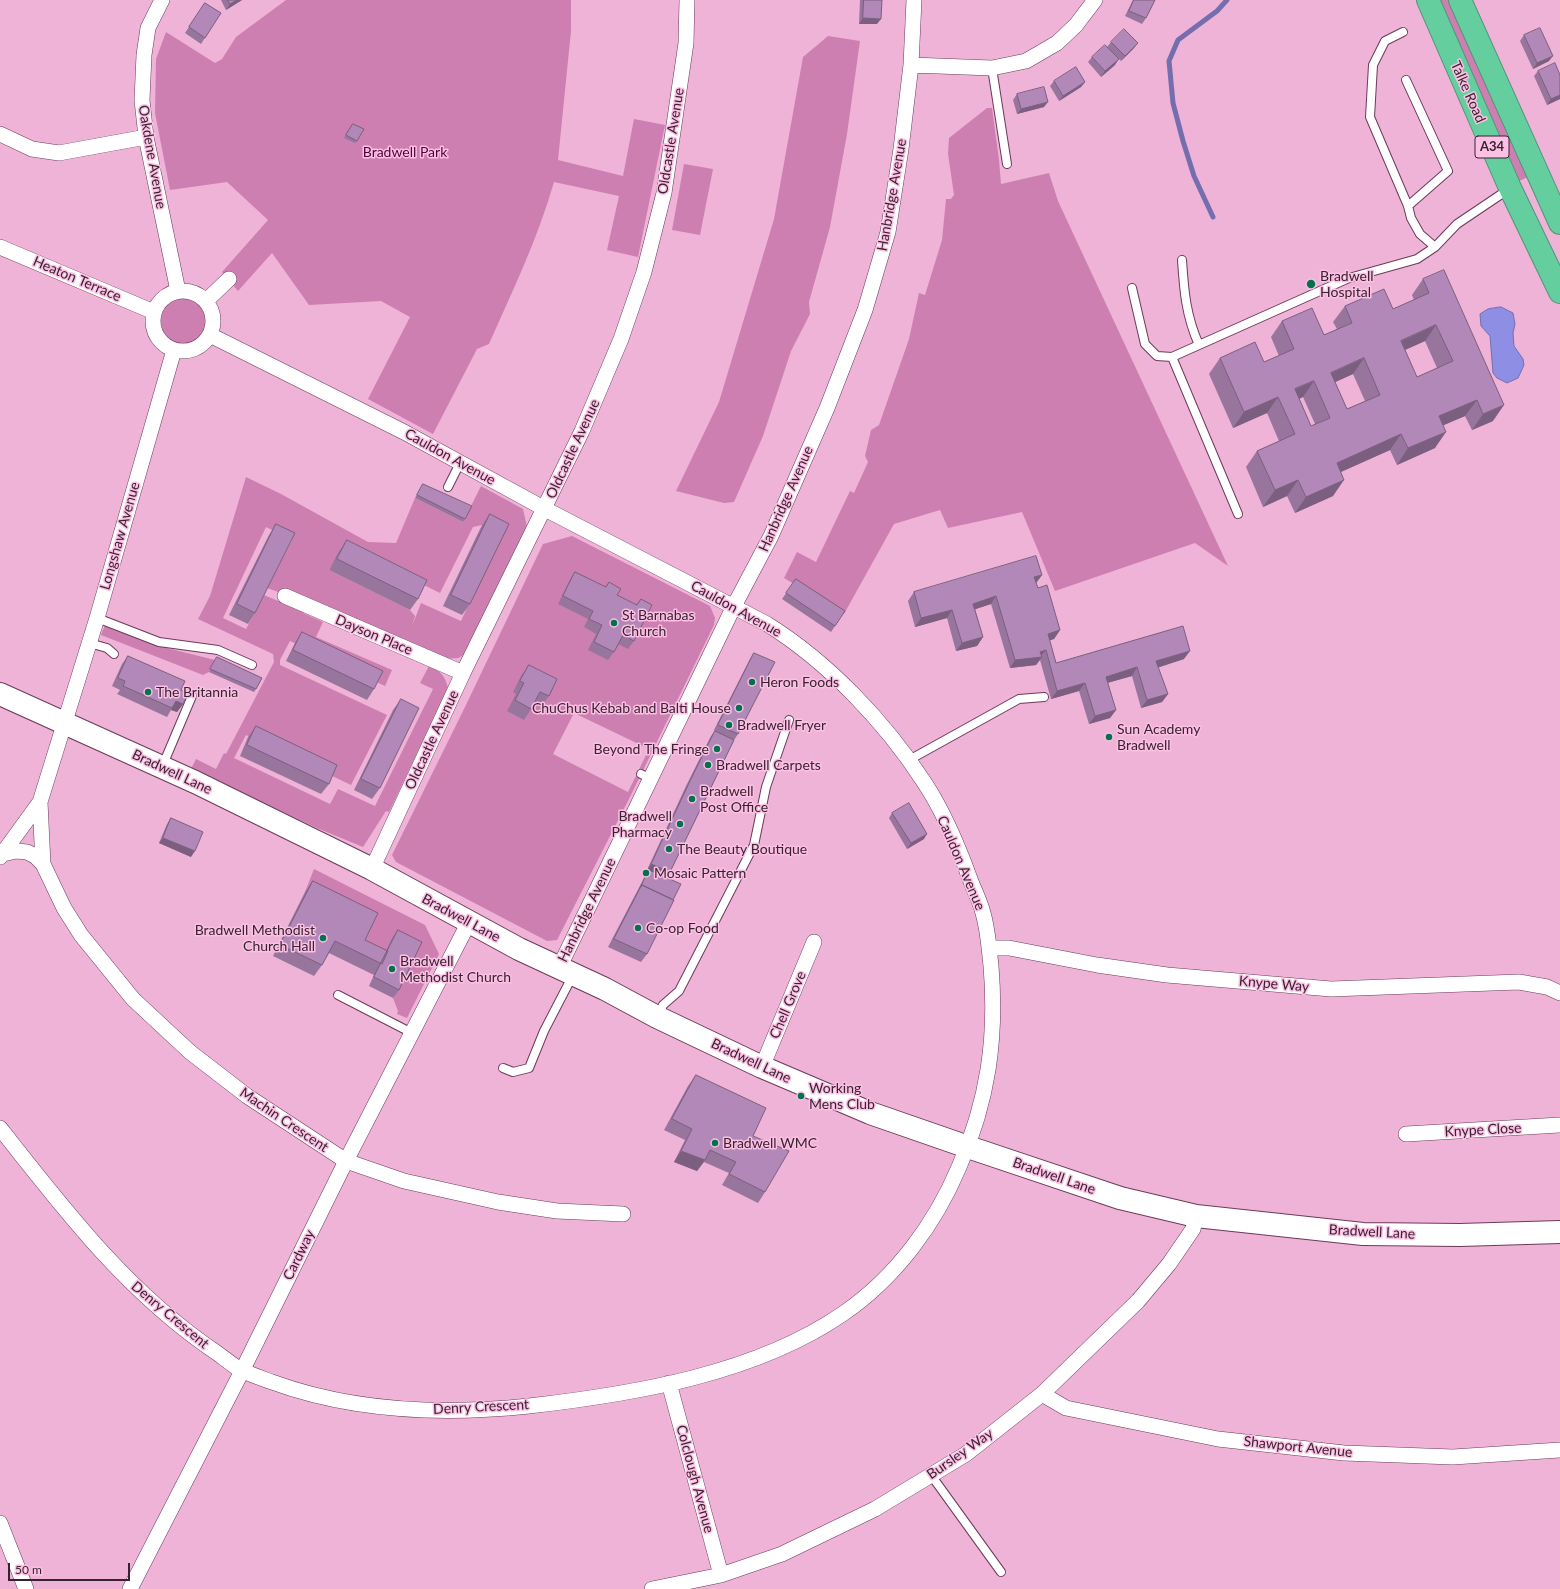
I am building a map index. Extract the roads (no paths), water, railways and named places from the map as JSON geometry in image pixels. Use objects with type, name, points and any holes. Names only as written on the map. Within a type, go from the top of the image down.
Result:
[{"type":"highway","name":"Talke Road","points":[[1428,0],[1510,188],[1560,292]]},
{"type":"highway","name":"Talke Road","points":[[1460,0],[1480,48],[1560,224]]},
{"type":"highway","points":[[1480,48],[1531,177],[1529,182],[1510,188]]},
{"type":"street","name":"Oakdene Avenue","points":[[162,0],[148,28],[144,55],[142,100],[146,137],[178,291]]},
{"type":"street","name":"Oldcastle Avenue","points":[[372,869],[463,673],[545,509],[582,431],[621,339],[644,272],[664,193],[686,43],[687,0]]},
{"type":"street","name":"Hanbridge Avenue","points":[[566,971],[646,777],[771,536],[827,408],[865,310],[888,232],[901,150],[912,65],[914,0]]},
{"type":"street","points":[[912,65],[992,68],[1026,61],[1057,43],[1076,25],[1095,0]]},
{"type":"street","points":[[0,134],[32,148],[59,153],[146,137]]},
{"type":"street","name":"Heaton Terrace","points":[[0,247],[154,312]]},
{"type":"street","points":[[206,301],[229,279]]},
{"type":"street","points":[[178,291],[189,291],[196,293],[206,301],[214,318],[213,329],[204,343],[198,348],[183,352],[168,347],[158,338],[154,328],[154,312],[159,302],[166,296],[178,291]]},
{"type":"street","name":"Cauldon Avenue","points":[[210,335],[404,432],[545,509],[734,606],[783,634],[829,670],[867,709],[909,760],[927,785],[956,842],[984,915],[989,948],[993,994],[992,1049],[979,1116],[968,1147]]},
{"type":"street","name":"Longshaw Avenue","points":[[40,802],[97,618],[174,350]]},
{"type":"street","name":"Dayson Place","points":[[285,596],[463,673]]},
{"type":"street","name":"Bradwell Lane","points":[[0,694],[162,766],[372,869],[519,949],[605,989],[657,1017],[762,1067],[870,1113],[968,1147],[1120,1198],[1196,1216],[1363,1234],[1460,1235],[1560,1232]]},
{"type":"street","points":[[1,855],[40,802]]},
{"type":"street","name":"Machin Crescent","points":[[40,802],[43,864]]},
{"type":"street","name":"Machin Crescent","points":[[1,855],[16,852],[27,852],[35,856],[43,864],[64,908],[81,935],[132,999],[190,1052],[247,1096],[346,1161],[404,1181],[498,1202],[557,1211],[624,1214]]},
{"type":"street","name":"Cardway","points":[[130,1589],[242,1371],[346,1161],[469,922]]},
{"type":"street","name":"Chell Grove","points":[[762,1067],[814,942]]},
{"type":"street","name":"Knype Way","points":[[989,948],[1009,948],[1097,965],[1167,975],[1331,989],[1519,982],[1547,987],[1560,993]]},
{"type":"street","name":"Knype Close","points":[[1406,1134],[1560,1125]]},
{"type":"street","name":"Denry Crescent","points":[[0,1128],[48,1191],[124,1277],[158,1309],[199,1342],[242,1371],[295,1390],[338,1401],[394,1409],[448,1411],[492,1410],[623,1393],[719,1370],[762,1355],[808,1336],[847,1310],[882,1282],[914,1246],[949,1190],[968,1147]]},
{"type":"street","name":"Bursley Way","points":[[652,1589],[721,1575],[789,1551],[875,1509],[966,1454],[1042,1394],[1138,1302],[1173,1258],[1193,1229],[1196,1216]]},
{"type":"street","name":"Colclough Avenue","points":[[669,1383],[721,1575]]},
{"type":"street","name":"Shawport Avenue","points":[[1042,1394],[1066,1408],[1218,1439],[1344,1453],[1452,1457],[1560,1450]]},
{"type":"street","points":[[0,1523],[26,1589]]},
{"type":"lane","points":[[1404,32],[1385,41],[1373,64],[1370,117],[1420,234],[1435,247]]},
{"type":"lane","points":[[992,68],[1008,164]]},
{"type":"lane","points":[[1406,80],[1448,171],[1408,206]]},
{"type":"lane","points":[[1132,288],[1145,344],[1157,356],[1172,356],[1349,278],[1417,259],[1435,247],[1457,224],[1510,188]]},
{"type":"lane","points":[[1182,260],[1184,297],[1192,330],[1199,345]]},
{"type":"lane","points":[[1172,356],[1238,514]]},
{"type":"lane","points":[[448,487],[460,463]]},
{"type":"lane","points":[[97,618],[159,642],[218,650],[252,665]]},
{"type":"lane","points":[[89,642],[107,648],[114,654]]},
{"type":"lane","points":[[162,766],[192,696]]},
{"type":"lane","points":[[909,760],[1019,699],[1044,697]]},
{"type":"lane","points":[[657,1017],[663,1005],[679,991],[754,845],[766,787],[789,720]]},
{"type":"lane","points":[[504,1068],[513,1072],[529,1068],[566,971]]},
{"type":"lane","points":[[338,995],[412,1034]]},
{"type":"lane","points":[[931,1475],[1001,1572]]},
{"type":"water","points":[[1501,307],[1513,313],[1515,324],[1513,333],[1514,346],[1523,359],[1524,365],[1518,378],[1507,383],[1497,378],[1493,373],[1490,336],[1481,326],[1480,314],[1488,309]]},
{"type":"waterway","points":[[1213,217],[1194,176],[1183,141],[1173,103],[1169,61],[1178,40],[1217,11],[1227,0]]},
{"type":"place","name":"Bradwell Hospital","points":[[1311,284]]},
{"type":"place","name":"St Barnabas Church","points":[[614,623]]},
{"type":"place","name":"Heron Foods","points":[[752,682]]},
{"type":"place","name":"The Britannia","points":[[148,692]]},
{"type":"place","name":"ChuChus Kebab and Balti House","points":[[739,708]]},
{"type":"place","name":"Bradwell Fryer","points":[[729,725]]},
{"type":"place","name":"Sun Academy Bradwell","points":[[1109,737]]},
{"type":"place","name":"Beyond The Fringe","points":[[717,749]]},
{"type":"place","name":"Bradwell Carpets","points":[[708,765]]},
{"type":"place","name":"Bradwell Post Office","points":[[692,799]]},
{"type":"place","name":"Bradwell Pharmacy","points":[[680,824]]},
{"type":"place","name":"The Beauty Boutique","points":[[669,849]]},
{"type":"place","name":"Mosaic Pattern","points":[[646,873]]},
{"type":"place","name":"Co-op Food","points":[[638,928]]},
{"type":"place","name":"Bradwell Methodist Church Hall","points":[[323,938]]},
{"type":"place","name":"Bradwell Methodist Church","points":[[392,969]]},
{"type":"place","name":"Working Mens Club","points":[[801,1096]]},
{"type":"place","name":"Bradwell WMC","points":[[715,1143]]},
{"type":"park label","name":"Bradwell Park","points":[[405,152]]}]
